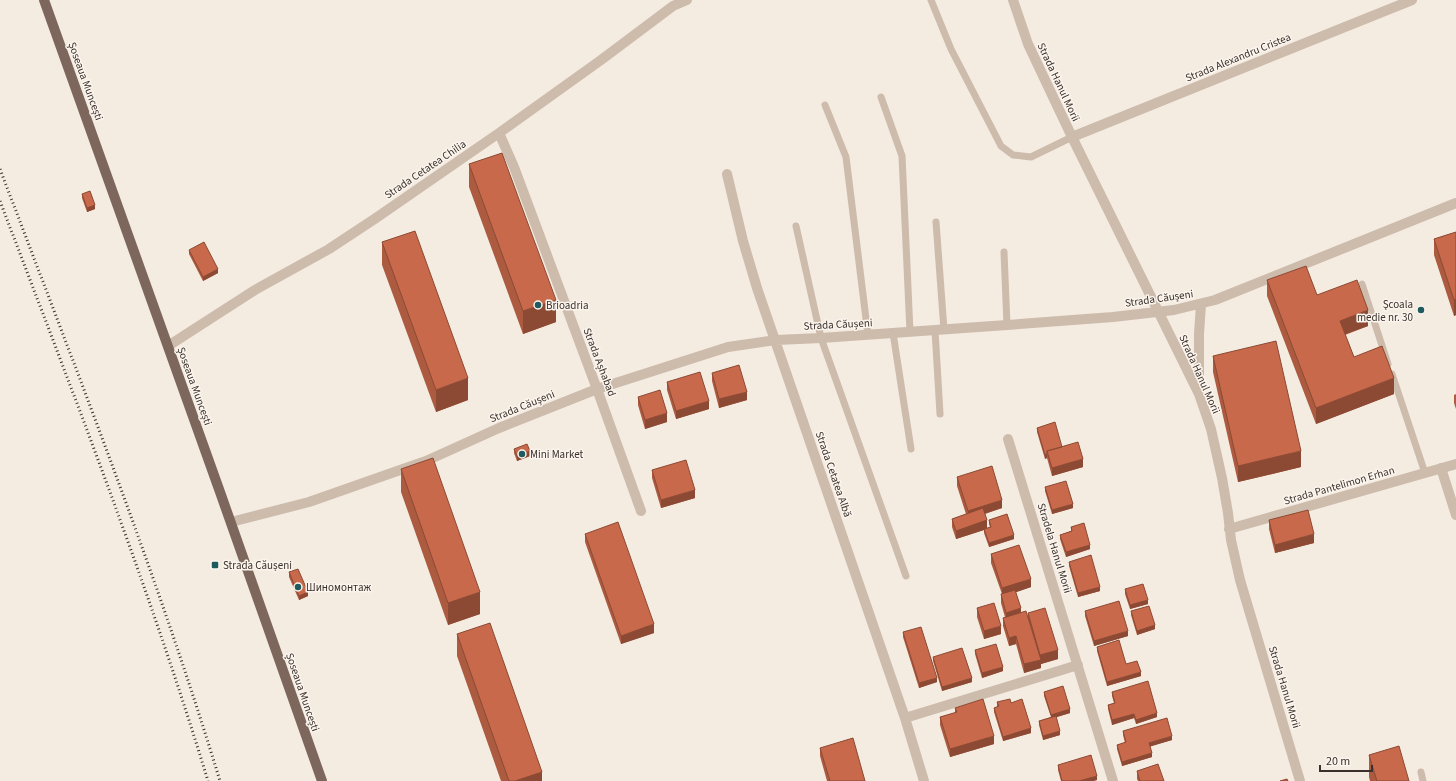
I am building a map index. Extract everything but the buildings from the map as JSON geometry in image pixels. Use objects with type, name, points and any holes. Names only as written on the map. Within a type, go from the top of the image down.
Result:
[{"type":"main road","name":"Șoseaua Muncești","points":[[44,0],[322,781]]},
{"type":"street","name":"Strada Cetatea Chilia","points":[[168,346],[255,290],[329,248],[376,218],[601,60],[672,3],[687,0]]},
{"type":"street","name":"Strada Hanul Morii","points":[[1013,0],[1028,44],[1072,137],[1199,394],[1213,436],[1226,495],[1229,529],[1240,580],[1300,781]]},
{"type":"street","name":"Strada Alexandru Cristea","points":[[1072,137],[1412,0]]},
{"type":"street","name":"Strada Așhabad","points":[[499,133],[514,167],[641,511]]},
{"type":"street","name":"Strada Cetatea Albă","points":[[727,174],[743,241],[905,718],[924,781]]},
{"type":"street","name":"Strada Căușeni","points":[[231,522],[309,502],[447,452],[499,428],[597,389],[728,348],[776,340],[1008,325],[1158,312],[1201,304],[1222,297],[1456,203]]},
{"type":"street","points":[[1199,394],[1199,334],[1201,304]]},
{"type":"street","name":"Stradela Hanul Morii","points":[[1008,439],[1113,781]]},
{"type":"street","name":"Strada Pantelimon Erhan","points":[[1229,529],[1456,464]]},
{"type":"street","points":[[1440,468],[1456,515]]},
{"type":"street","points":[[905,718],[1078,665]]},
{"type":"lane","points":[[932,0],[951,49],[1001,146],[1013,155],[1031,157],[1072,137]]},
{"type":"lane","points":[[881,97],[902,156],[910,332]]},
{"type":"lane","points":[[825,105],[846,157],[868,335]]},
{"type":"lane","points":[[936,222],[940,414]]},
{"type":"lane","points":[[796,226],[821,338],[906,576]]},
{"type":"lane","points":[[1004,252],[1008,325]]},
{"type":"lane","points":[[1362,284],[1425,473]]},
{"type":"lane","points":[[893,333],[911,449]]},
{"type":"lane","points":[[1421,772],[1423,781]]},
{"type":"railway","points":[[0,169],[87,397],[143,550],[196,704],[220,781]]},
{"type":"railway","points":[[0,201],[109,489],[185,707],[208,781]]},
{"type":"place","name":"Brioadria","points":[[538,305]]},
{"type":"place","name":"Şcoala medie nr. 30","points":[[1421,310]]},
{"type":"place","name":"Mini Market","points":[[522,454]]},
{"type":"place","name":"Strada Căușeni","points":[[215,565]]},
{"type":"place","name":"Шиномонтаж","points":[[298,587]]}]
